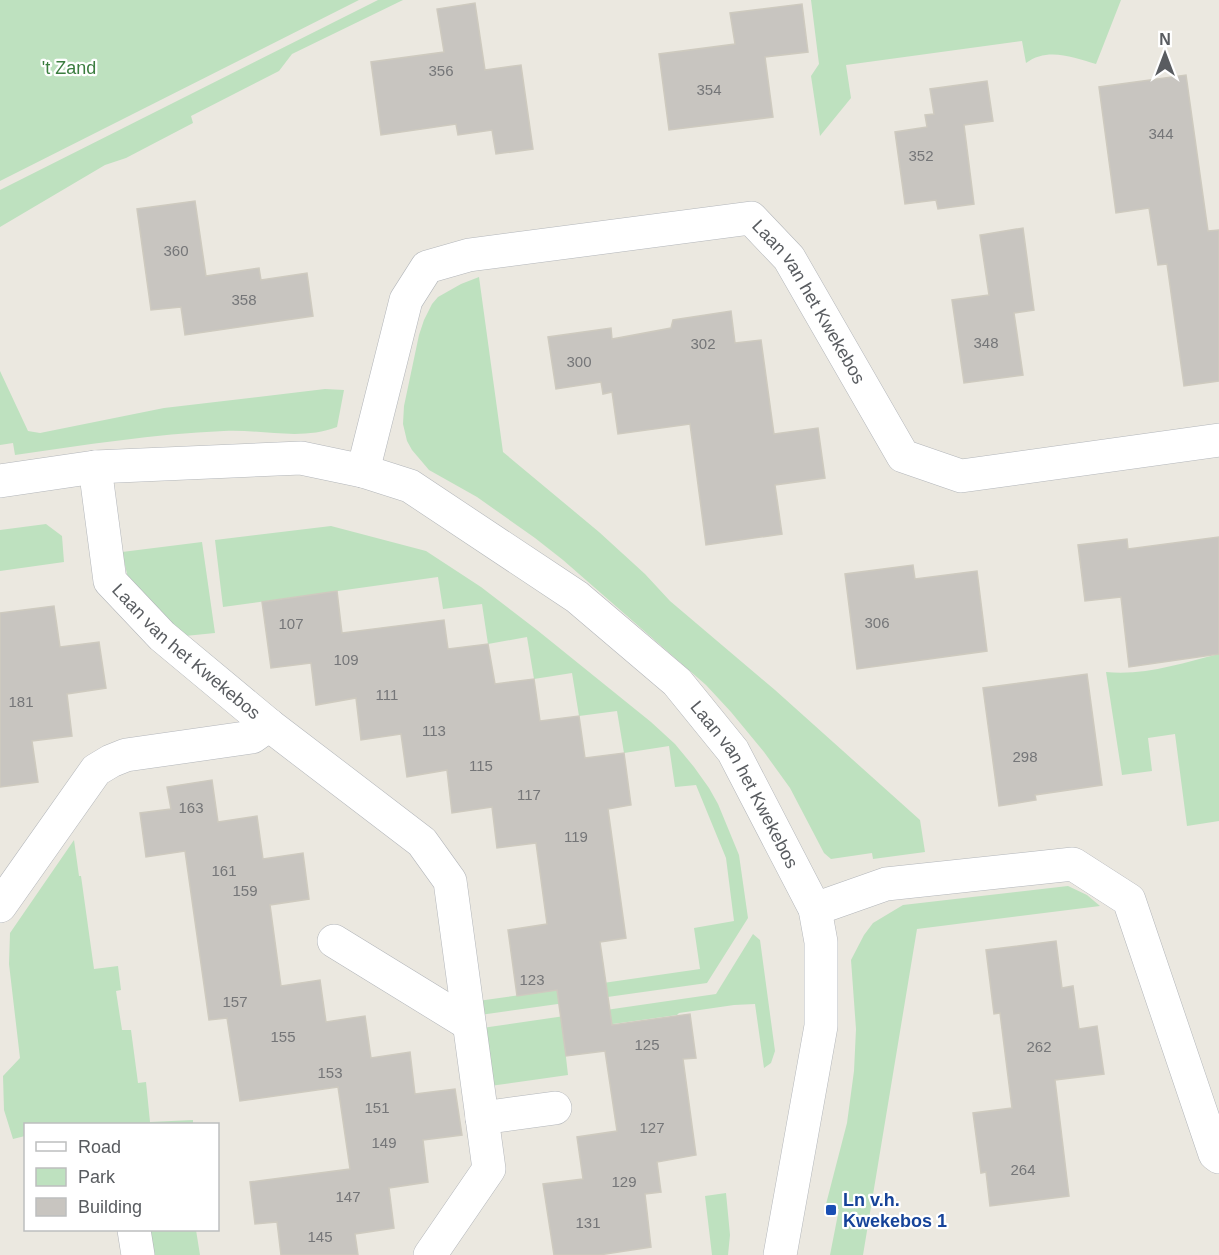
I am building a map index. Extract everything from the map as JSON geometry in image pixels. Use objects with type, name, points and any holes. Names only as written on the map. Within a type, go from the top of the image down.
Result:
[{"type":"street","name":"Laan van het Kwekebos","points":[[363,471],[406,300],[427,267],[469,255],[751,218],[789,258],[903,456],[961,476],[1219,440]]},
{"type":"street","name":"Laan van het Kwekebos","points":[[0,481],[95,467],[301,458],[363,471],[410,486],[577,597],[677,682],[733,751],[815,909],[821,942],[821,1026],[780,1255]]},
{"type":"street","name":"Laan van het Kwekebos","points":[[95,467],[110,581],[162,636],[269,724],[422,842],[450,881],[489,1169],[430,1255]]},
{"type":"street","name":"Laan van het Kwekebos","points":[[0,906],[96,770],[111,760],[126,755],[252,737],[269,724]]},
{"type":"street","points":[[815,909],[886,884],[1073,864],[1129,900],[1215,1154],[1219,1157]]},
{"type":"street","points":[[334,941],[469,1024]]},
{"type":"street","points":[[482,1118],[555,1108]]},
{"type":"street","points":[[134,1231],[138,1255]]},
{"type":"green space","name":"'t Zand","points":[[0,0],[359,0],[0,181]]},
{"type":"green space","points":[[378,0],[403,0],[292,54],[279,71],[191,116],[193,123],[126,158],[105,165],[0,227],[0,190]]},
{"type":"green space","points":[[811,0],[1121,0],[1096,64],[1069,56],[1051,54],[1034,58],[1026,63],[1022,41],[846,65],[851,98],[820,136],[811,76],[819,64]]},
{"type":"green space","points":[[479,277],[503,452],[599,532],[645,574],[670,601],[775,690],[920,820],[925,852],[873,859],[872,853],[831,859],[824,853],[790,788],[764,752],[706,685],[563,560],[477,497],[429,470],[412,450],[403,424],[404,406],[424,320],[438,297]]},
{"type":"green space","points":[[0,371],[28,431],[40,433],[164,408],[325,389],[344,390],[337,427],[323,431],[295,434],[238,431],[198,432],[119,440],[15,455],[13,443],[0,445]]},
{"type":"green space","points":[[46,524],[62,536],[64,562],[0,571],[0,530]]},
{"type":"green space","points":[[331,526],[426,551],[481,587],[651,722],[675,744],[694,767],[718,804],[739,855],[748,918],[707,983],[480,1015],[478,1001],[700,969],[694,928],[734,921],[726,858],[696,785],[675,787],[669,746],[624,753],[617,711],[579,716],[572,673],[534,679],[527,637],[488,644],[482,604],[443,609],[438,577],[223,607],[215,540]]},
{"type":"green space","points":[[202,542],[215,633],[185,636],[128,578],[122,552]]},
{"type":"green space","points":[[1219,654],[1219,821],[1187,826],[1175,734],[1148,738],[1152,771],[1122,775],[1106,672],[1149,670]]},
{"type":"green space","points":[[74,840],[94,969],[118,966],[121,990],[116,991],[122,1030],[131,1030],[138,1083],[146,1082],[150,1122],[193,1120],[193,1123],[24,1123],[24,1136],[13,1139],[4,1110],[3,1076],[20,1058],[9,964],[10,933]]},
{"type":"green space","points":[[1068,886],[1087,895],[1100,906],[917,929],[863,1255],[830,1255],[839,1209],[825,1208],[847,1123],[854,1071],[856,1029],[851,960],[864,935],[873,923],[903,905]]},
{"type":"green space","points":[[753,934],[760,940],[775,1051],[771,1063],[764,1068],[755,1004],[734,1005],[563,1031],[568,1075],[490,1086],[482,1028],[716,994]]},
{"type":"green space","points":[[726,1193],[730,1235],[728,1255],[712,1255],[705,1196]]},
{"type":"green space","points":[[150,1231],[196,1231],[200,1255],[153,1255]]},
{"type":"building","points":[[475,3],[485,70],[521,65],[533,149],[496,154],[492,130],[458,135],[456,124],[381,135],[371,62],[444,52],[437,9]]},
{"type":"building","points":[[802,4],[808,52],[765,57],[773,117],[669,130],[659,54],[735,44],[730,13]]},
{"type":"building","points":[[1186,75],[1208,231],[1219,230],[1219,381],[1184,386],[1167,264],[1158,265],[1149,208],[1116,213],[1099,87]]},
{"type":"building","points":[[987,81],[993,121],[964,125],[974,204],[938,209],[936,200],[905,204],[895,132],[927,127],[925,115],[934,114],[930,89]]},
{"type":"building","points":[[195,201],[206,276],[259,268],[261,280],[307,273],[313,316],[185,335],[181,307],[151,310],[137,209]]},
{"type":"building","points":[[1023,228],[1034,310],[1014,313],[1023,375],[964,383],[952,300],[989,295],[980,235]]},
{"type":"building","points":[[731,311],[735,343],[761,340],[774,434],[818,428],[825,478],[775,485],[782,534],[706,545],[690,424],[618,434],[612,392],[603,394],[601,382],[556,389],[548,337],[611,328],[612,339],[671,328],[673,320]]},
{"type":"building","points":[[1219,537],[1219,654],[1129,667],[1121,597],[1085,601],[1078,545],[1127,539],[1128,549]]},
{"type":"building","points":[[913,565],[915,579],[977,571],[987,651],[857,669],[845,574]]},
{"type":"building","points":[[337,591],[342,633],[444,620],[448,649],[488,644],[495,684],[534,679],[540,721],[579,716],[585,758],[624,753],[631,805],[608,809],[626,938],[600,942],[612,1025],[690,1014],[696,1058],[683,1059],[696,1155],[657,1162],[661,1192],[645,1194],[651,1247],[599,1255],[554,1255],[543,1184],[583,1179],[577,1137],[617,1131],[605,1051],[566,1056],[557,990],[517,996],[508,930],[547,924],[536,843],[497,848],[492,807],[452,813],[447,770],[407,777],[401,734],[361,740],[356,698],[316,705],[311,663],[271,668],[262,602]]},
{"type":"building","points":[[54,606],[60,647],[99,642],[106,688],[67,694],[72,736],[32,741],[38,782],[0,787],[0,613]]},
{"type":"building","points":[[1087,674],[1102,785],[1035,795],[1036,800],[999,806],[983,688]]},
{"type":"building","points":[[212,780],[218,822],[257,816],[263,859],[303,853],[309,899],[270,905],[281,986],[320,980],[326,1022],[365,1016],[371,1058],[410,1052],[415,1094],[455,1089],[462,1135],[423,1140],[428,1182],[389,1188],[394,1228],[355,1234],[358,1255],[281,1255],[277,1222],[255,1224],[250,1182],[350,1169],[338,1087],[240,1101],[227,1018],[209,1020],[185,851],[146,857],[140,813],[171,809],[167,787]]},
{"type":"building","points":[[1056,941],[1062,988],[1073,986],[1079,1029],[1097,1026],[1104,1074],[1055,1080],[1069,1196],[990,1206],[986,1172],[981,1173],[973,1113],[1012,1108],[1000,1013],[994,1014],[986,950]]},
{"type":"place","name":"Ln v.h. Kwekebos 1","points":[[831,1210]]}]
